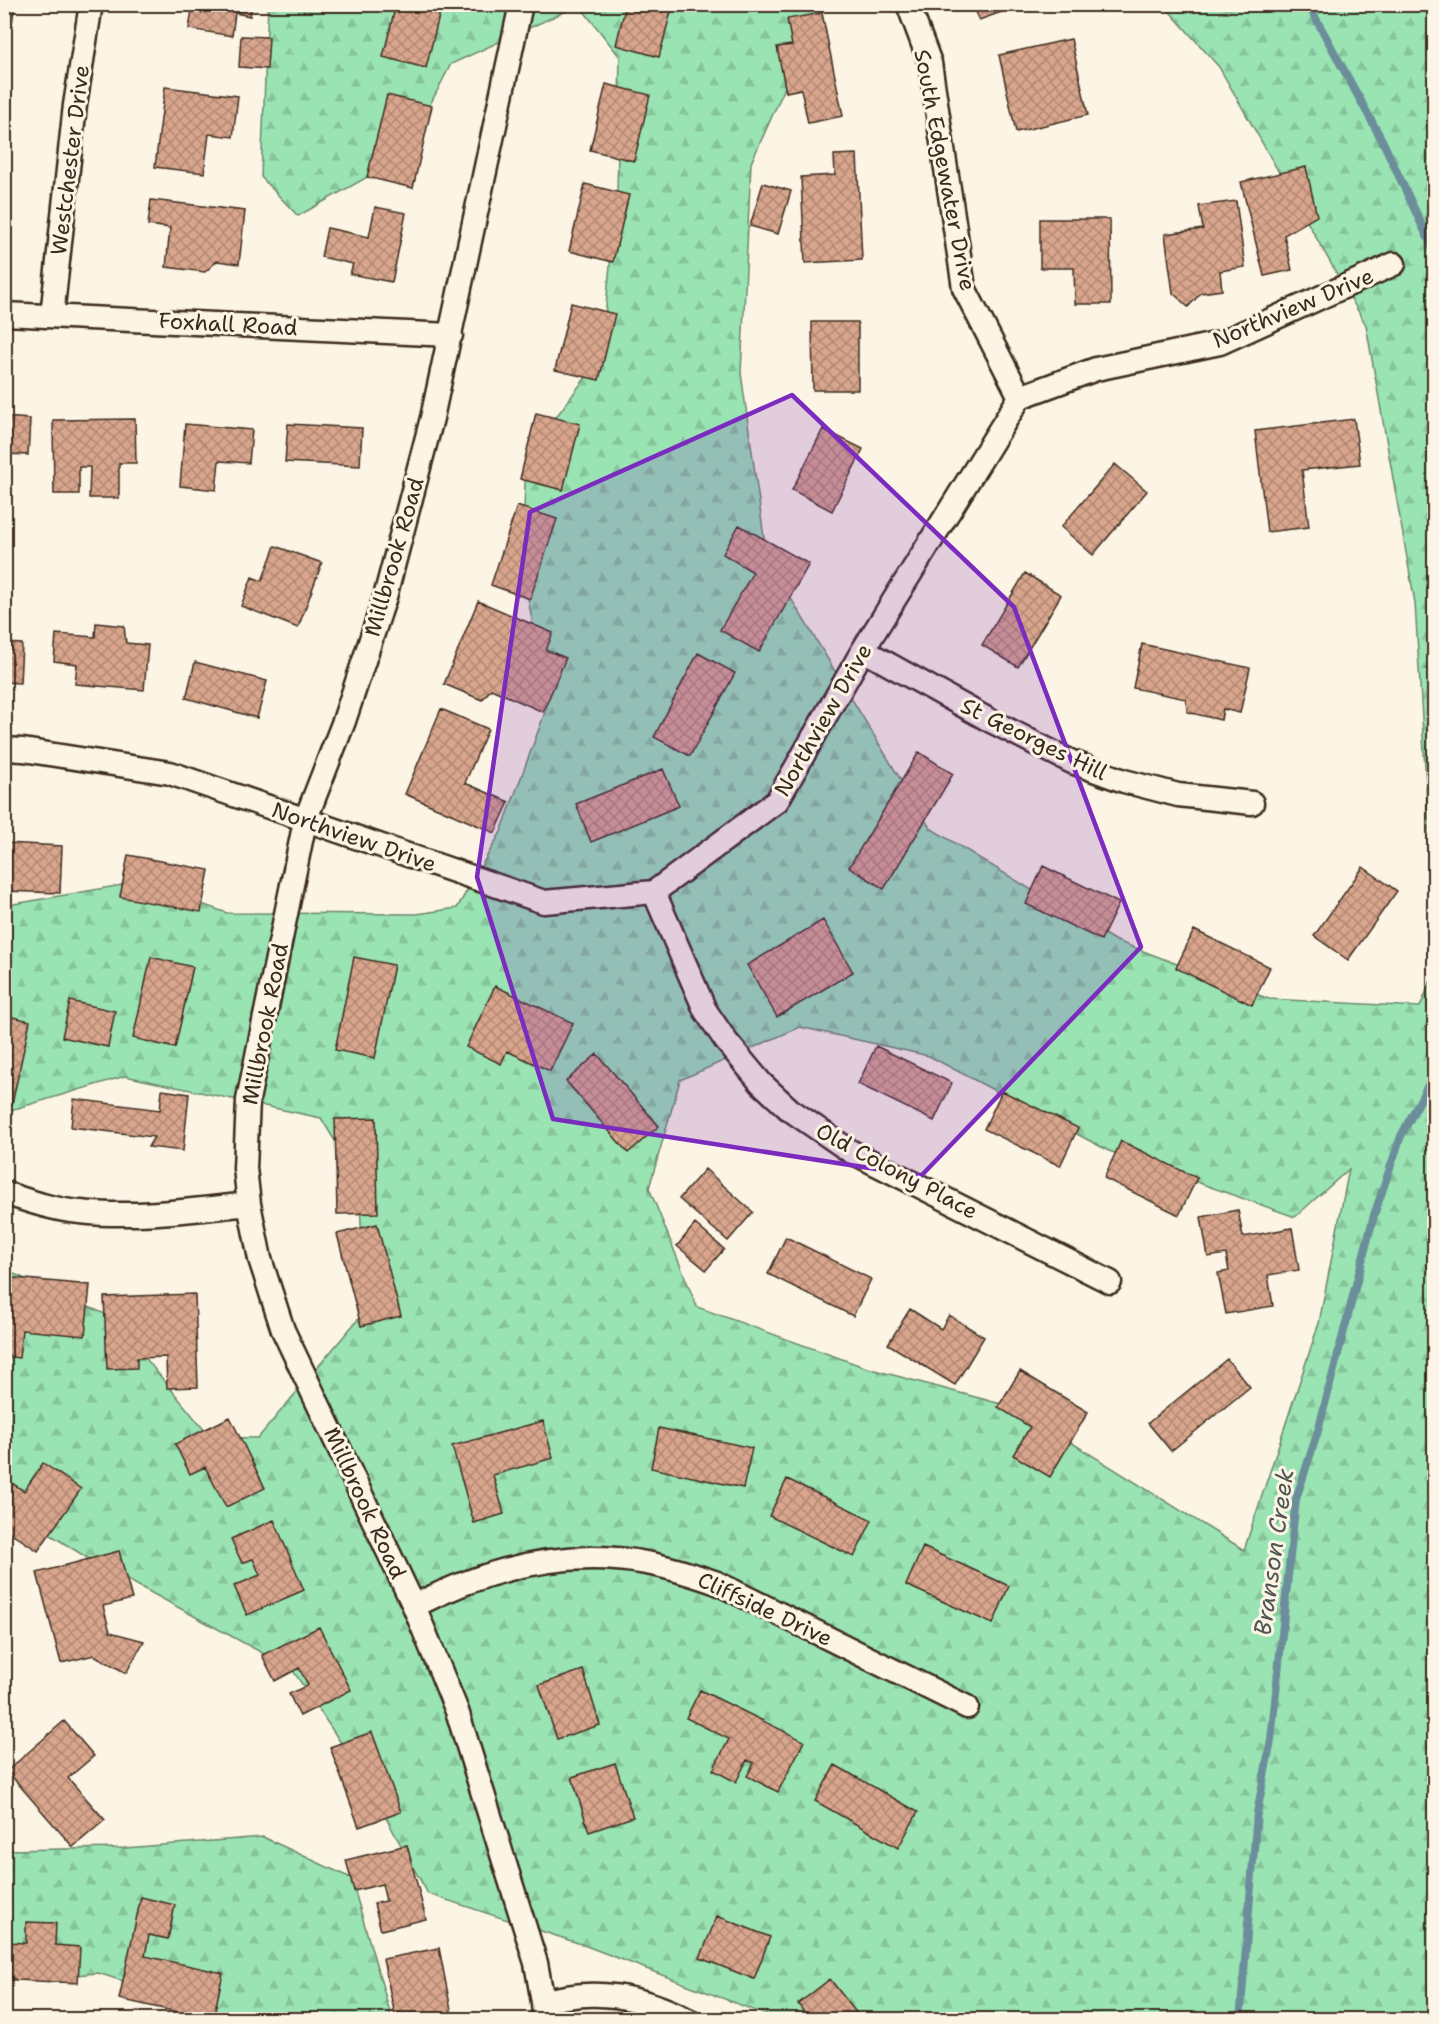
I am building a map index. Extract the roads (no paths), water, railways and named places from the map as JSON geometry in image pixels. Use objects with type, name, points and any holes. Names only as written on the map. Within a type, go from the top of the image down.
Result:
[{"type":"street","name":"Westchester Drive","points":[[52,316],[75,105],[91,4]]},
{"type":"street","name":"Millbrook Road","points":[[521,4],[432,418],[385,597],[344,721],[305,821],[248,1100],[245,1168],[249,1204],[260,1259],[283,1330],[414,1606],[457,1710],[536,1963],[544,2011]]},
{"type":"street","name":"South Edgewater Drive","points":[[908,4],[930,63],[964,288],[1020,397]]},
{"type":"street","name":"Northview Drive","points":[[4,749],[170,773],[544,902],[654,892],[777,801],[863,650],[1020,397],[1096,369],[1220,343],[1394,264]]},
{"type":"street","name":"Foxhall Road","points":[[4,314],[451,335]]},
{"type":"street","name":"St Georges Hill","points":[[863,650],[989,720],[1072,762],[1124,782],[1178,795],[1252,803]]},
{"type":"street","name":"Old Colony Place","points":[[654,892],[705,1010],[726,1041],[761,1083],[789,1109],[850,1151],[1110,1282]]},
{"type":"street","points":[[4,1193],[41,1205],[78,1212],[115,1215],[189,1211],[249,1204]]},
{"type":"street","name":"Cliffside Drive","points":[[414,1606],[463,1583],[517,1566],[553,1560],[598,1559],[646,1563],[682,1571],[717,1583],[967,1707]]},
{"type":"street","points":[[544,2011],[567,1997],[595,1993],[632,1998],[667,2009],[688,2019]]},
{"type":"waterway","name":"Branson Creek","points":[[1308,4],[1383,142],[1434,251]]},
{"type":"waterway","name":"Branson Creek","points":[[1240,2020],[1257,1813],[1271,1740],[1296,1499],[1318,1431],[1374,1215],[1401,1136],[1434,1074]]}]
